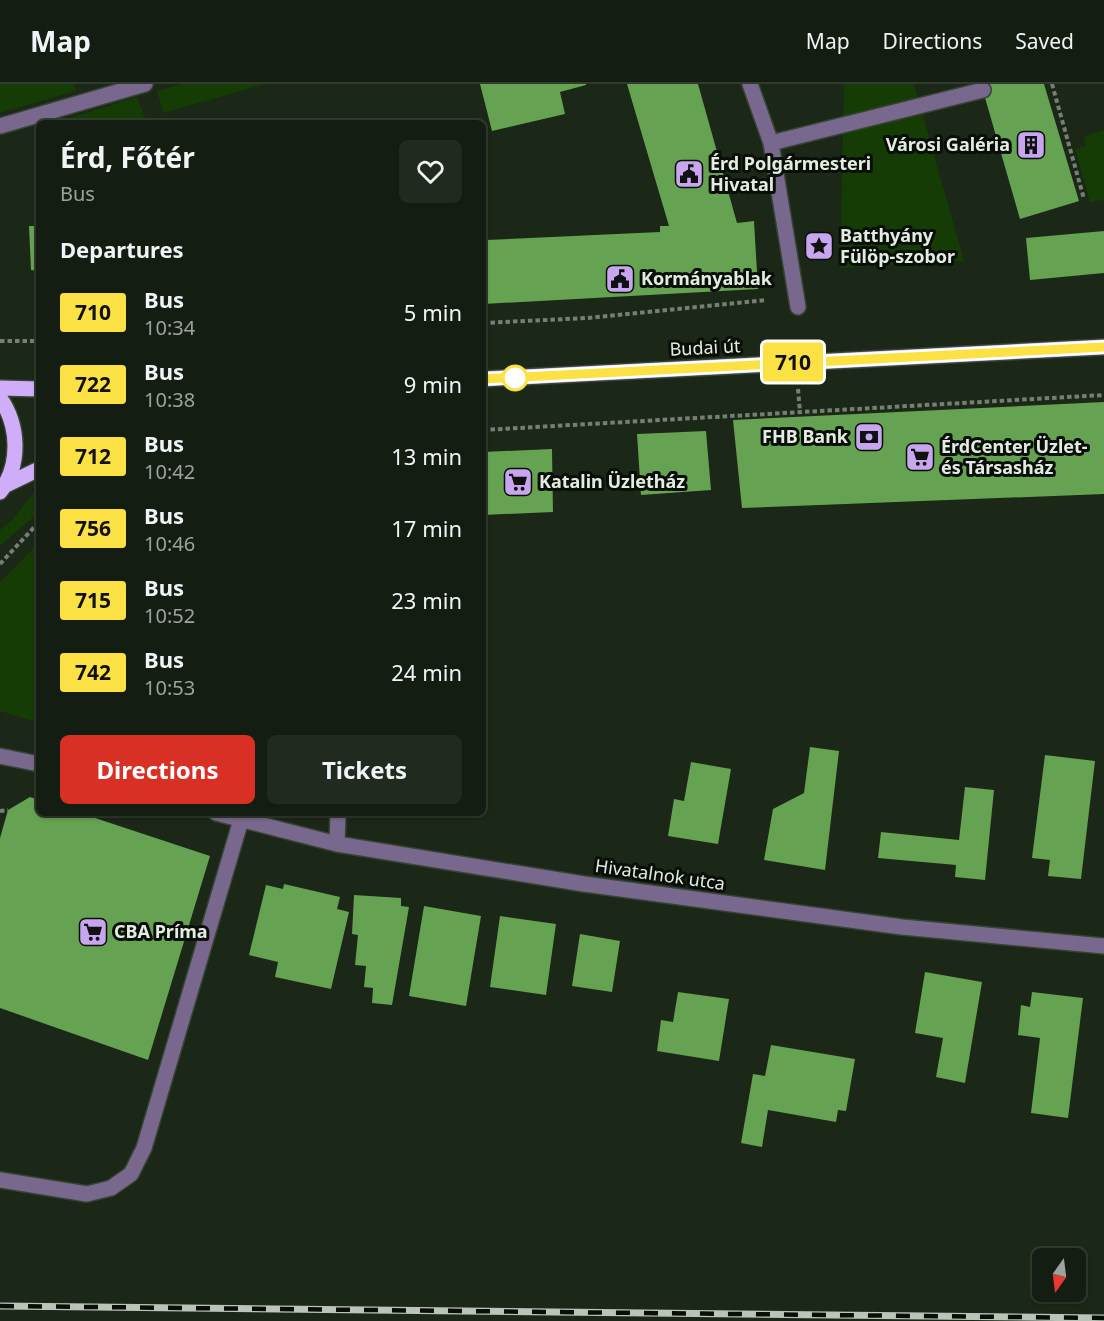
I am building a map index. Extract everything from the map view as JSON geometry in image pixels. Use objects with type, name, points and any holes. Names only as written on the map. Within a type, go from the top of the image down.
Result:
[{"type":"main road","points":[[1036,349],[1104,336]]},
{"type":"main road","points":[[1036,349],[1104,346]]},
{"type":"main road","name":"Budai út","points":[[486,379],[1036,349]]},
{"type":"main road","points":[[0,388],[36,389]]},
{"type":"main road","points":[[0,398],[8,409],[15,434],[14,460],[3,488]]},
{"type":"main road","points":[[3,488],[36,471]]},
{"type":"street","points":[[0,126],[145,84]]},
{"type":"street","points":[[750,84],[771,144],[798,307]]},
{"type":"street","points":[[771,144],[983,90]]},
{"type":"street","points":[[0,756],[36,763]]},
{"type":"street","name":"Hivatalnok utca","points":[[227,816],[337,844],[584,884],[902,927],[1104,946]]},
{"type":"street","points":[[337,844],[338,816]]},
{"type":"street","points":[[0,1180],[87,1194],[111,1188],[131,1174],[144,1148],[241,820]]},
{"type":"path","points":[[1052,84],[1084,199]]},
{"type":"path","points":[[486,323],[587,318],[766,300]]},
{"type":"path","points":[[0,341],[36,341]]},
{"type":"path","points":[[486,430],[1104,395]]},
{"type":"path","points":[[0,564],[36,525]]},
{"type":"path","points":[[0,811],[8,810]]},
{"type":"green space","points":[[0,84],[74,84],[76,91],[0,113]]},
{"type":"green space","points":[[182,84],[266,84],[163,113],[157,91]]},
{"type":"green space","points":[[844,84],[914,84],[964,261],[840,268]]},
{"type":"green space","points":[[137,97],[145,118],[139,120],[63,120]]},
{"type":"green space","points":[[1104,130],[1104,200],[1090,202],[1075,149],[1086,146],[1084,136]]},
{"type":"green space","points":[[36,490],[36,515],[0,546],[0,530],[12,520]]},
{"type":"green space","points":[[36,546],[36,722],[0,711],[0,582]]},
{"type":"building","points":[[480,84],[586,85],[560,92],[565,114],[492,131]]},
{"type":"building","name":"Érd Polgármesteri Hivatal","points":[[627,84],[698,84],[737,223],[754,221],[758,289],[486,304],[486,240],[660,232],[660,226],[669,226]]},
{"type":"building","name":"Városi Galéria","points":[[981,84],[1044,84],[1079,201],[1020,219]]},
{"type":"building","points":[[29,226],[36,226],[36,271],[31,270]]},
{"type":"building","points":[[1104,231],[1104,273],[1030,280],[1026,238]]},
{"type":"building","name":"ÉrdCenter Üzlet- és Társasház","points":[[1104,402],[1104,494],[742,508],[733,420]]},
{"type":"building","points":[[706,431],[711,490],[641,495],[637,434]]},
{"type":"building","name":"Katalin Üzletház","points":[[552,449],[553,512],[486,515],[486,452]]},
{"type":"building","points":[[810,747],[839,751],[825,870],[764,860],[773,809],[804,793]]},
{"type":"building","points":[[1045,755],[1095,761],[1081,879],[1048,876],[1050,860],[1032,858]]},
{"type":"building","points":[[691,762],[731,769],[718,844],[668,836],[674,799],[684,801]]},
{"type":"building","points":[[965,787],[994,790],[985,880],[955,877],[956,865],[878,858],[881,832],[959,840]]},
{"type":"building","name":"CBA Príma","points":[[30,797],[36,799],[36,816],[89,816],[210,856],[148,1060],[0,1008],[0,838],[8,810]]},
{"type":"building","points":[[284,884],[340,897],[337,909],[349,912],[331,989],[275,977],[278,962],[249,955],[266,885],[283,889]]},
{"type":"building","points":[[354,895],[401,898],[401,906],[409,907],[392,1005],[372,1003],[373,988],[364,987],[366,966],[355,965],[358,935],[352,934]]},
{"type":"building","points":[[424,906],[481,916],[466,1006],[409,996]]},
{"type":"building","points":[[500,916],[556,924],[546,995],[490,987]]},
{"type":"building","points":[[580,934],[620,941],[612,992],[572,986]]},
{"type":"building","points":[[925,972],[982,982],[965,1083],[936,1077],[943,1038],[915,1033]]},
{"type":"building","points":[[678,992],[729,999],[719,1061],[657,1051],[661,1020],[673,1022]]},
{"type":"building","points":[[1032,992],[1083,998],[1068,1118],[1031,1113],[1040,1038],[1018,1035],[1021,1005],[1030,1007]]},
{"type":"building","points":[[771,1045],[855,1059],[846,1111],[838,1110],[836,1122],[768,1110],[762,1147],[741,1143],[753,1074],[765,1076]]},
{"type":"railway","points":[[0,1306],[1104,1318]]},
{"type":"bus line","name":"710","points":[[486,379],[1104,347]]},
{"type":"place","name":"Városi Galéria","points":[[1031,145]]},
{"type":"place","name":"Érd Polgármesteri Hivatal","points":[[689,174]]},
{"type":"place","name":"Batthyány Fülöp-szobor","points":[[819,246]]},
{"type":"place","name":"Kormányablak","points":[[620,279]]},
{"type":"place","name":"FHB Bank","points":[[869,437]]},
{"type":"place","name":"ÉrdCenter Üzlet- és Társasház","points":[[920,457]]},
{"type":"place","name":"Katalin Üzletház","points":[[518,482]]},
{"type":"place","name":"CBA Príma","points":[[93,932]]}]
